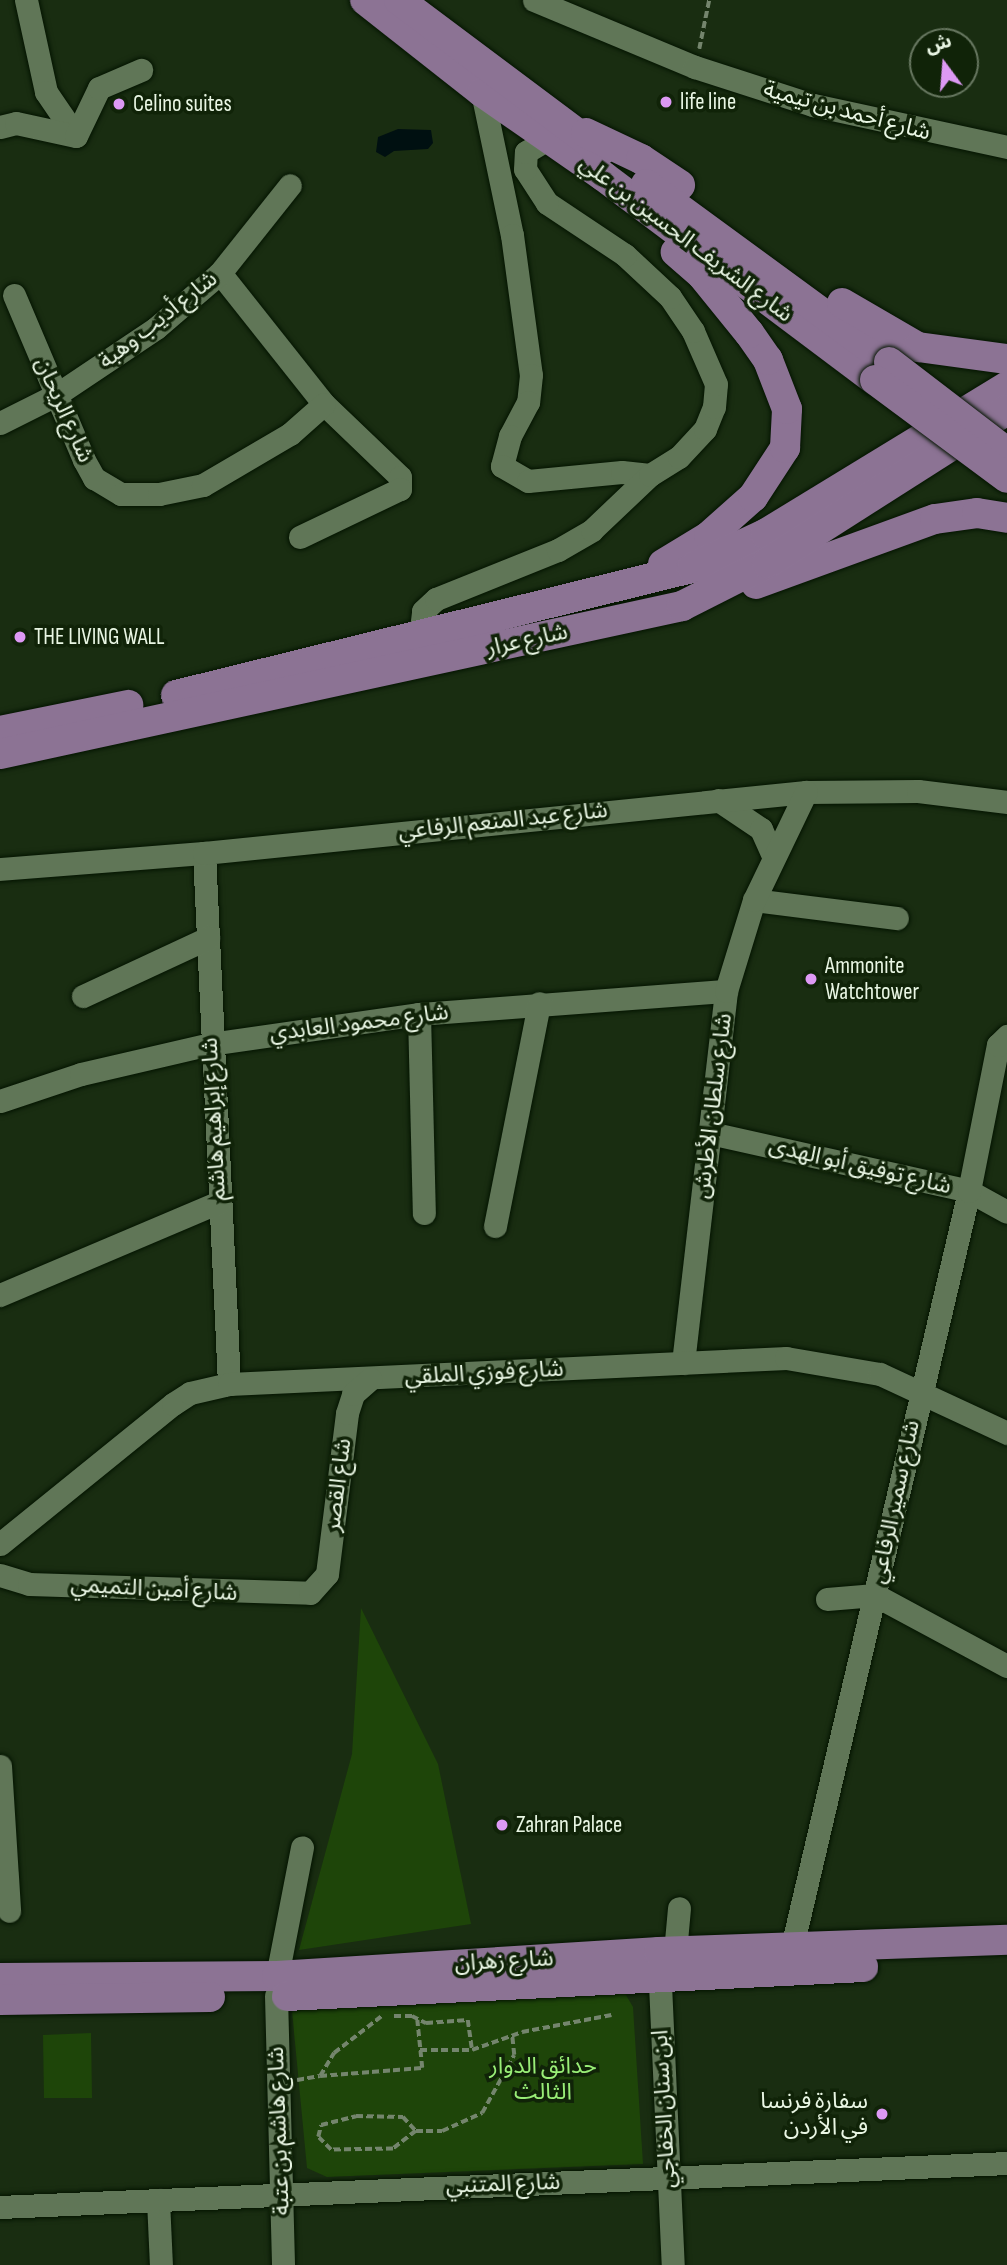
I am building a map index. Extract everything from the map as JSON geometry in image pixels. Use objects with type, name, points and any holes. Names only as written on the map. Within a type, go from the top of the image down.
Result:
[{"type":"main road","name":"شارع الشريف الحسين بن علي","points":[[365,0],[482,92],[555,131],[882,371],[1007,478]]},
{"type":"main road","name":"شارع الشريف الحسين بن علي","points":[[403,1],[555,131],[603,176],[882,371],[1007,453]]},
{"type":"main road","points":[[555,131],[660,172],[893,336],[918,347],[1007,359]]},
{"type":"main road","points":[[603,176],[702,275],[749,333],[768,360],[788,410],[785,448],[753,497],[709,536],[621,589]]},
{"type":"main road","name":"شارع عرار","points":[[0,731],[420,637],[621,589],[692,568],[765,534],[1007,386]]},
{"type":"main road","name":"شارع عرار","points":[[0,754],[682,606],[768,563],[1007,410]]},
{"type":"main road","points":[[682,606],[774,578],[935,519],[977,513],[1007,518]]},
{"type":"main road","name":"شارع زهران","points":[[789,1960],[1007,1940]]},
{"type":"main road","name":"شارع زهران","points":[[0,2000],[276,1986],[664,1960],[1007,1960]]},
{"type":"main road","name":"شارع زهران","points":[[0,1978],[276,1986]]},
{"type":"street","points":[[26,0],[46,92],[76,135]]},
{"type":"street","name":"شارع أحمد بن تيمية","points":[[534,0],[695,67],[824,108],[1007,147]]},
{"type":"street","points":[[76,135],[99,88],[141,70]]},
{"type":"street","points":[[482,92],[512,234],[531,375],[528,402],[510,436],[502,466],[528,481],[622,472],[650,475]]},
{"type":"street","points":[[0,127],[16,123],[76,135]]},
{"type":"street","points":[[420,637],[423,611],[436,599],[558,550],[592,530],[650,475],[679,457],[705,429],[716,384],[694,331],[670,297],[625,255],[547,203],[525,169],[526,152],[555,131]]},
{"type":"street","name":"شارع أديب وهبة","points":[[0,422],[55,395],[156,328],[220,273],[290,185]]},
{"type":"street","points":[[220,273],[324,404],[402,484],[391,494],[300,537]]},
{"type":"street","name":"شارع الريحان","points":[[14,295],[55,395],[94,478],[107,489],[136,496],[181,491],[216,479],[290,434],[324,404]]},
{"type":"street","name":"شارع عبد المنعم الرفاعي","points":[[0,869],[204,853],[806,792],[918,791],[1007,802]]},
{"type":"street","name":"شارع سلطان الأطرش","points":[[683,1363],[726,991],[754,900],[806,792]]},
{"type":"street","points":[[718,800],[761,829],[774,856]]},
{"type":"street","name":"شارع إبراهيم هاشم","points":[[204,853],[209,1044],[229,1384]]},
{"type":"street","points":[[754,900],[897,919]]},
{"type":"street","points":[[83,996],[208,938]]},
{"type":"street","name":"شارع محمود العابدي","points":[[0,1101],[81,1074],[209,1044],[419,1014],[726,991]]},
{"type":"street","points":[[495,1226],[538,1003]]},
{"type":"street","points":[[419,1014],[424,1213]]},
{"type":"street","name":"شارع سمير الرفاعي","points":[[789,1960],[875,1594],[919,1389],[969,1191],[998,1045],[1007,1036]]},
{"type":"street","name":"شارع توفيق أبو الهدى","points":[[710,1133],[969,1191],[1007,1212]]},
{"type":"street","points":[[0,1295],[219,1202]]},
{"type":"street","name":"شارع فوزي الملقي","points":[[0,1545],[173,1405],[190,1394],[229,1384],[786,1358],[827,1362],[880,1374],[919,1389],[1007,1433]]},
{"type":"street","name":"شاع القصر","points":[[310,1593],[327,1574],[347,1413],[353,1394],[370,1379]]},
{"type":"street","name":"شارع أمين التميمي","points":[[0,1575],[29,1584],[310,1593]]},
{"type":"street","points":[[827,1599],[875,1594],[1007,1666]]},
{"type":"street","points":[[0,1766],[9,1911]]},
{"type":"street","name":"شارع هاشم بن عتبة","points":[[284,2265],[276,1986],[302,1847]]},
{"type":"street","name":"ابن سنان الخفاجي","points":[[673,2265],[667,2178],[664,1960],[679,1908]]},
{"type":"street","name":"شارع المتنبي","points":[[0,2207],[1007,2163]]},
{"type":"street","points":[[158,2200],[161,2265]]},
{"type":"path","points":[[695,67],[709,0]]},
{"type":"path","points":[[320,2076],[334,2053],[382,2015],[417,2019],[426,2023],[468,2020],[472,2050]]},
{"type":"path","points":[[420,2050],[472,2050],[512,2035],[611,2015]]},
{"type":"path","points":[[278,2081],[422,2068],[417,2019]]},
{"type":"path","points":[[416,2131],[403,2117],[356,2116],[321,2125],[318,2137],[331,2150],[393,2149],[416,2131],[442,2131],[482,2113],[514,2055],[512,2035]]},
{"type":"green space","points":[[361,1608],[438,1764],[471,1924],[299,1950],[352,1754]]},
{"type":"green space","name":"حدائق الدوار الثالث","points":[[619,1983],[633,2007],[643,2164],[327,2177],[307,2168],[292,2011]]},
{"type":"green space","points":[[91,2033],[92,2098],[44,2098],[43,2035]]},
{"type":"shaded area","points":[[398,129],[431,130],[433,143],[428,149],[394,151],[385,157],[376,152],[378,137]]},
{"type":"place","name":"life line","points":[[666,102]]},
{"type":"place","name":"Celino suites","points":[[119,104]]},
{"type":"place","name":"THE LIVING WALL","points":[[20,637]]},
{"type":"place","name":"Ammonite Watchtower","points":[[811,979]]},
{"type":"place","name":"Zahran Palace","points":[[502,1825]]},
{"type":"place","name":"سفارة فرنسا في الأردن","points":[[882,2114]]}]
